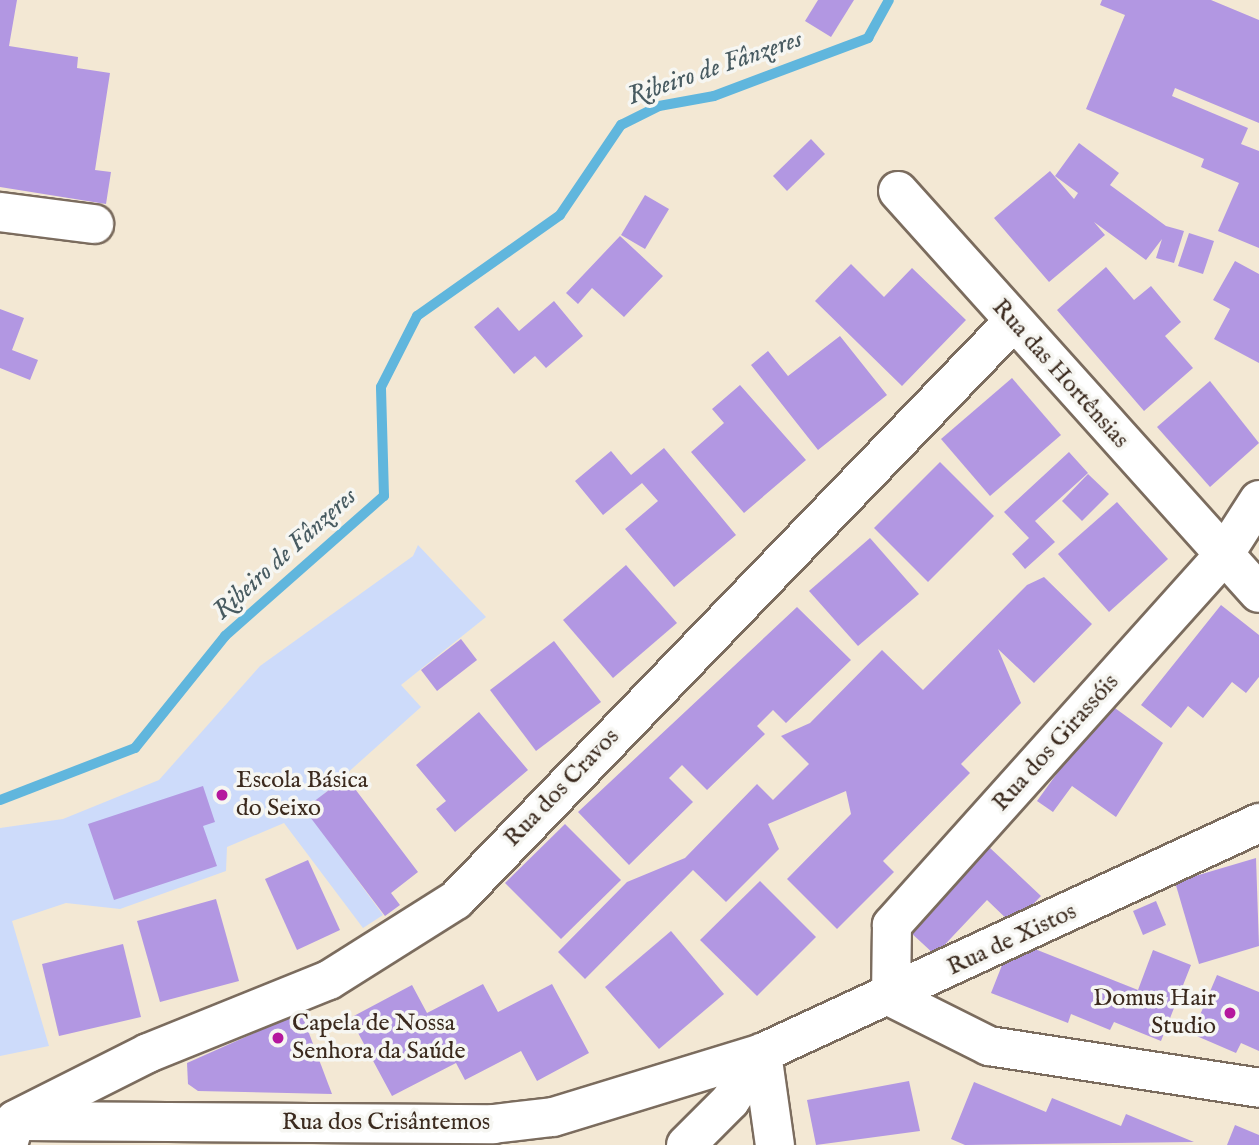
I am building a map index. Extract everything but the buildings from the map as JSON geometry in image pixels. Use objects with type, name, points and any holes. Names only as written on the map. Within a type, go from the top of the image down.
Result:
[{"type":"street","name":"Rua das Hortênsias","points":[[898,191],[1259,593]]},
{"type":"street","points":[[0,212],[94,224]]},
{"type":"street","name":"Rua dos Cravos","points":[[8,1129],[148,1053],[329,981],[456,900],[1013,322]]},
{"type":"street","name":"Rua dos Girassóis","points":[[891,997],[892,925],[1223,556],[1259,500]]},
{"type":"street","name":"Rua de Xistos","points":[[762,1053],[891,997],[1259,823]]},
{"type":"street","points":[[891,997],[989,1046],[1259,1088]]},
{"type":"street","points":[[686,1145],[730,1101],[762,1053]]},
{"type":"street","points":[[762,1053],[775,1145]]},
{"type":"street","name":"Rua dos Crisântemos","points":[[8,1129],[494,1124],[553,1116],[762,1053]]},
{"type":"shaded area","name":"Escola Básica do Seixo","points":[[418,545],[486,617],[401,685],[421,707],[306,810],[383,915],[363,928],[284,823],[227,847],[226,871],[120,909],[66,903],[12,921],[49,1046],[0,1056],[0,828],[63,819],[159,780],[260,666],[413,556]]},
{"type":"waterway","name":"Ribeiro de Fânzeres","points":[[0,800],[135,748],[225,636],[384,496],[381,387],[417,316],[560,215],[621,125],[659,106],[714,96],[868,38],[889,0]]},
{"type":"place","name":"Escola Básica do Seixo","points":[[222,795]]},
{"type":"place","name":"Domus Hair Studio","points":[[1230,1013]]},
{"type":"place","name":"Capela de Nossa Senhora da Saúde","points":[[278,1038]]}]
